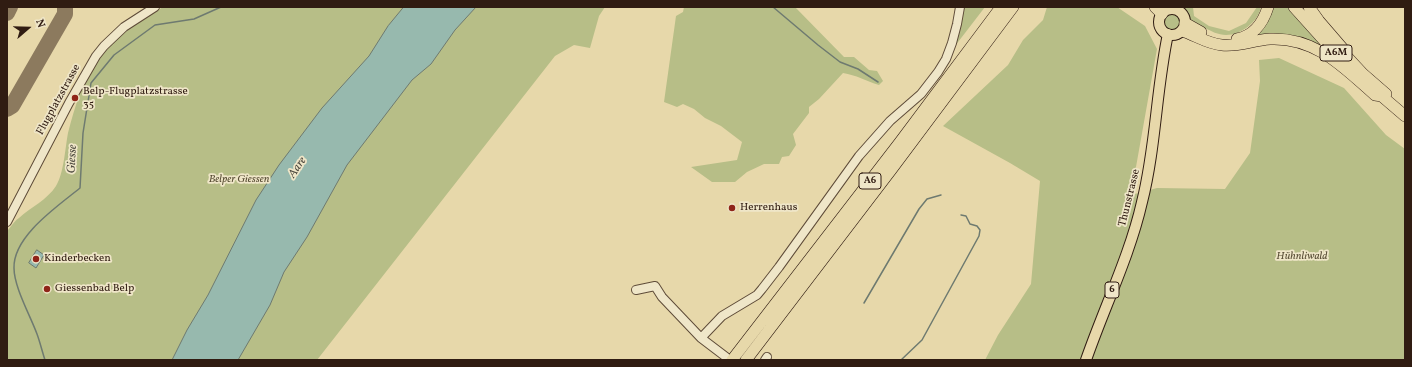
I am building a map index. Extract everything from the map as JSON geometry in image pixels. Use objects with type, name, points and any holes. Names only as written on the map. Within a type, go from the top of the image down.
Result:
[{"type":"highway","name":"A6","points":[[729,359],[862,192],[1001,7]]},
{"type":"highway","name":"A6","points":[[746,360],[1014,7]]},
{"type":"highway","points":[[1183,27],[1214,38],[1231,40],[1241,38],[1250,34],[1256,29],[1262,22],[1268,7]]},
{"type":"highway","name":"A6M","points":[[1294,7],[1333,50],[1405,116]]},
{"type":"highway","name":"A6M","points":[[1302,7],[1363,74],[1405,110]]},
{"type":"highway","points":[[1309,7],[1330,35],[1354,60],[1363,74]]},
{"type":"highway","points":[[1183,27],[1213,43],[1222,45],[1232,45],[1257,40],[1278,39],[1310,45],[1335,60],[1375,95],[1382,96]]},
{"type":"main road","points":[[1170,9],[1184,16],[1183,27],[1176,34],[1168,34],[1160,26],[1160,22],[1170,9]]},
{"type":"main road","name":"Thunstrasse","points":[[1086,360],[1127,251],[1140,211],[1151,158],[1160,76],[1168,34]]},
{"type":"street","name":"Flugplatzstrasse","points":[[7,222],[69,103],[99,51],[124,27],[155,7]]},
{"type":"street","points":[[701,338],[718,319],[757,295],[766,285],[859,156],[890,121],[925,89],[946,59],[956,29],[960,7]]},
{"type":"street","points":[[636,290],[655,286],[662,296],[701,338],[729,359]]},
{"type":"green space","name":"Belper Giessen","points":[[163,7],[605,7],[599,16],[590,48],[574,45],[555,56],[317,360],[7,360],[7,231],[24,214],[44,199],[59,181],[63,168],[68,133],[77,103],[89,73],[101,55],[121,35]]},
{"type":"green space","points":[[684,7],[795,7],[844,57],[854,57],[869,70],[877,71],[883,81],[879,85],[843,73],[819,99],[809,107],[809,113],[793,134],[796,145],[789,156],[782,157],[779,164],[764,164],[747,172],[735,182],[712,182],[691,167],[737,160],[742,142],[721,126],[705,118],[694,109],[683,104],[677,107],[664,102],[676,16],[683,12]]},
{"type":"green space","points":[[962,7],[985,7],[955,46]]},
{"type":"green space","name":"Hühnliwald","points":[[1047,7],[1117,7],[1145,26],[1157,49],[1131,195],[1157,188],[1225,189],[1250,153],[1260,81],[1259,60],[1279,58],[1344,88],[1386,135],[1405,149],[1405,360],[985,360],[998,335],[1031,284],[1040,181],[943,126],[1008,65],[1023,40],[1043,20]]},
{"type":"green space","points":[[1182,7],[1193,7],[1194,16],[1209,26],[1229,31],[1246,23],[1257,7],[1261,7],[1256,18],[1248,27],[1237,33],[1223,35],[1217,34],[1205,28],[1200,29],[1188,20]]},
{"type":"green space","points":[[1271,7],[1288,7],[1321,44],[1320,47],[1251,39]]},
{"type":"green space","points":[[1169,13],[1177,13],[1182,18],[1180,29],[1177,31],[1169,31],[1164,26],[1164,18]]},
{"type":"water","name":"Aare","points":[[404,7],[476,7],[455,30],[431,64],[412,80],[347,165],[307,237],[284,272],[270,305],[238,360],[172,360],[187,330],[208,295],[256,200],[279,165],[322,108],[369,56],[388,26]]},
{"type":"water","name":"Kinderbecken","points":[[37,250],[44,255],[36,268],[29,263]]},
{"type":"waterway","name":"Giesse","points":[[45,360],[37,334],[17,284],[14,268],[16,256],[29,233],[49,213],[80,188],[83,133],[91,83],[114,55],[155,25],[194,19],[221,7]]},
{"type":"waterway","points":[[773,7],[840,62],[858,69],[878,82]]},
{"type":"waterway","points":[[864,303],[919,209],[927,199],[941,195]]},
{"type":"waterway","points":[[901,360],[922,340],[979,236],[980,230],[977,226],[970,224],[966,216],[961,215]]},
{"type":"taxiway","points":[[7,13],[10,7]]},
{"type":"taxiway","points":[[7,109],[12,106],[65,14],[65,7]]},
{"type":"place","name":"Belp-Flugplatzstrasse 35","points":[[75,98]]},
{"type":"place","name":"Herrenhaus","points":[[732,208]]},
{"type":"place","name":"Kinderbecken","points":[[36,259]]},
{"type":"place","name":"Giessenbad Belp","points":[[47,289]]}]
